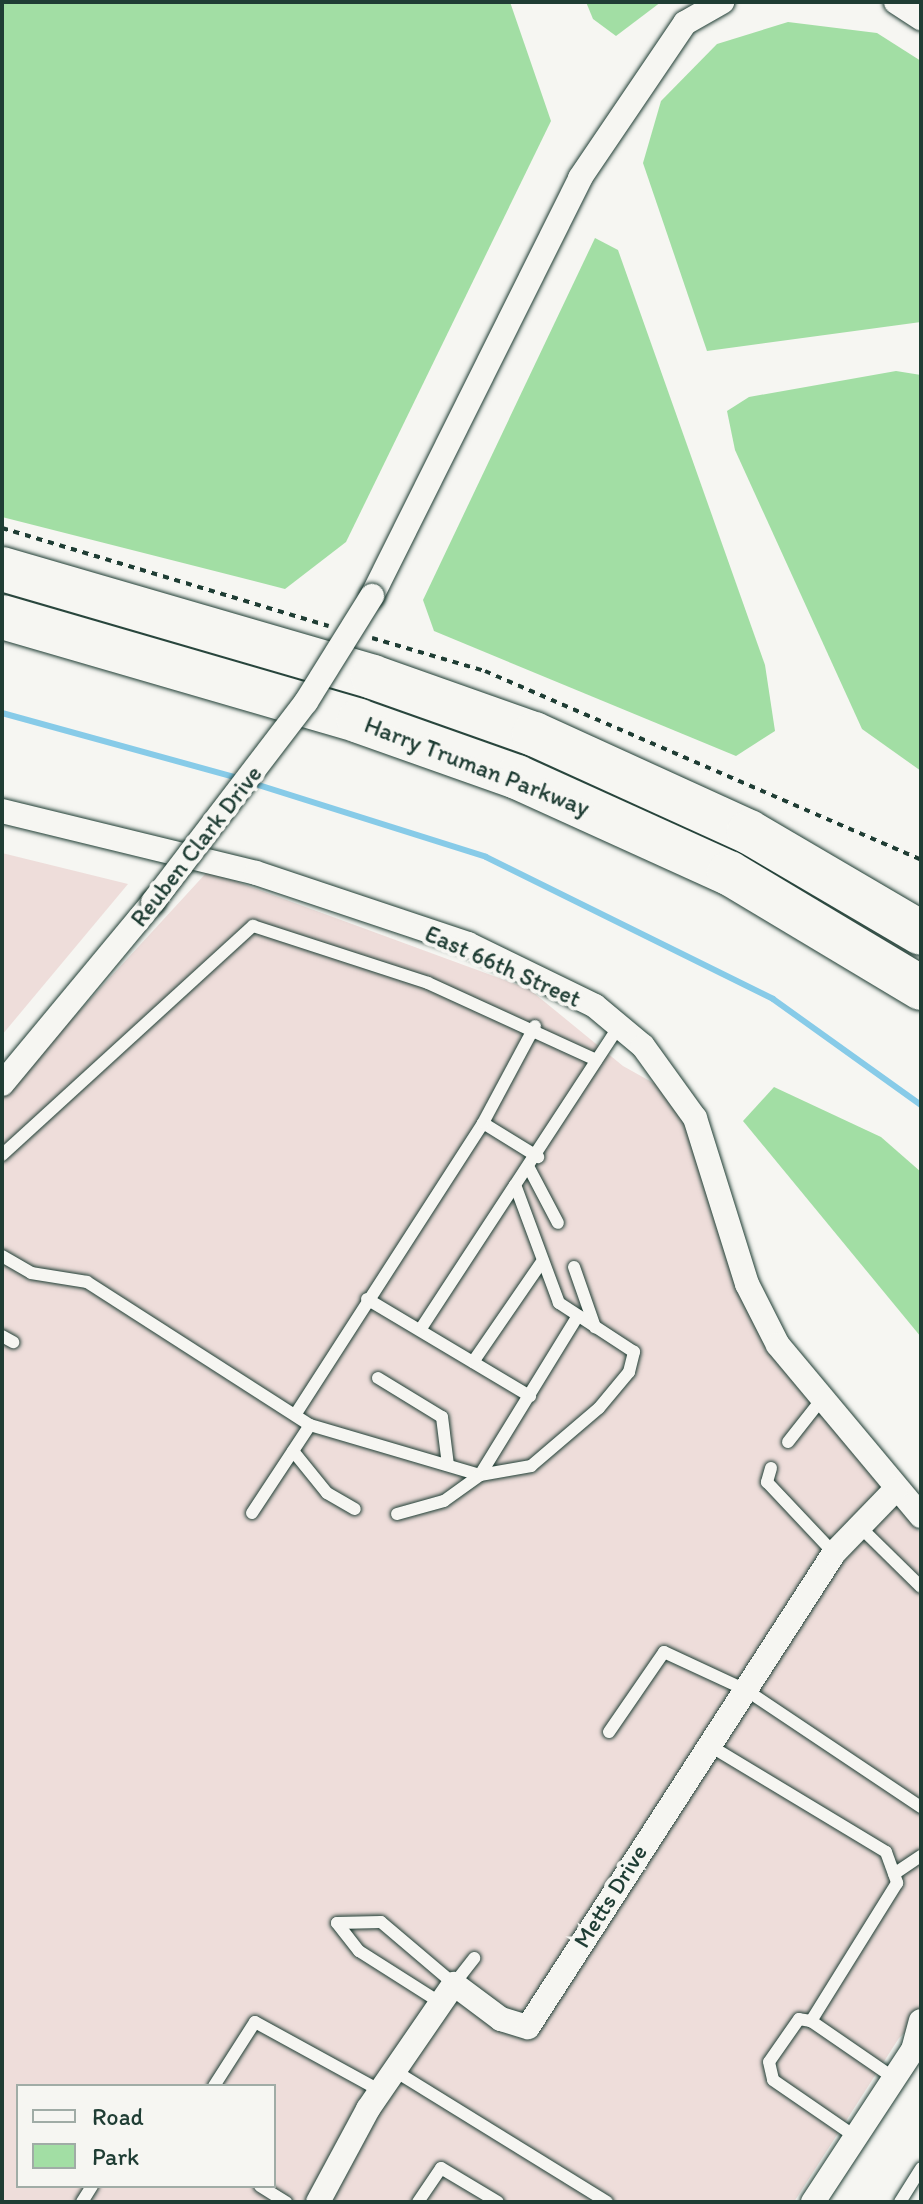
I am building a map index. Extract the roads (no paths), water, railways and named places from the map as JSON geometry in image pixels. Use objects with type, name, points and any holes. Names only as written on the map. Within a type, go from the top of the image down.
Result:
[{"type":"highway","name":"Harry Truman Parkway","points":[[2,569],[373,677],[534,734],[749,832],[921,933]]},
{"type":"highway","name":"Harry Truman Parkway","points":[[2,617],[346,717],[517,777],[729,873],[921,988]]},
{"type":"street","name":"Reuben Clark Drive","points":[[2,1084],[153,902],[289,726],[372,596],[580,178],[685,23],[722,2]]},
{"type":"street","points":[[896,2],[921,18]]},
{"type":"street","name":"East 66th Street","points":[[2,811],[256,873],[468,944],[570,992],[619,1026],[676,1085],[695,1118],[747,1284],[778,1345],[895,1490],[921,1516]]},
{"type":"street","name":"Metts Drive","points":[[448,1994],[501,2019],[528,2027],[707,1744],[746,1690],[834,1553],[895,1490]]},
{"type":"street","points":[[318,2202],[388,2081],[448,1994]]},
{"type":"street","points":[[813,2202],[894,2078],[921,2021]]},
{"type":"lane","points":[[2,1155],[253,926],[535,1026],[596,1060]]},
{"type":"lane","points":[[295,1415],[483,1123],[535,1026]]},
{"type":"lane","points":[[420,1330],[515,1185],[538,1157],[619,1026]]},
{"type":"lane","points":[[483,1123],[538,1157]]},
{"type":"lane","points":[[529,1168],[558,1223]]},
{"type":"lane","points":[[2,1256],[31,1273],[87,1282],[310,1425],[480,1475],[531,1466],[629,1372],[634,1352],[559,1303],[541,1263],[515,1185]]},
{"type":"lane","points":[[473,1362],[541,1263]]},
{"type":"lane","points":[[574,1267],[595,1327]]},
{"type":"lane","points":[[367,1299],[530,1396]]},
{"type":"lane","points":[[397,1514],[444,1501],[480,1475],[578,1316]]},
{"type":"lane","points":[[378,1378],[442,1417],[448,1465]]},
{"type":"lane","points":[[788,1442],[821,1400]]},
{"type":"lane","points":[[252,1513],[310,1425]]},
{"type":"lane","points":[[293,1451],[327,1493],[355,1509]]},
{"type":"lane","points":[[771,1468],[767,1482],[834,1553]]},
{"type":"lane","points":[[858,1525],[921,1587]]},
{"type":"lane","points":[[609,1732],[664,1652],[746,1690],[921,1807]]},
{"type":"lane","points":[[707,1744],[886,1852],[897,1883],[811,2021]]},
{"type":"lane","points":[[894,1874],[921,1856]]},
{"type":"lane","points":[[381,1922],[448,1994],[359,1951],[337,1923],[381,1922]]},
{"type":"lane","points":[[448,1994],[474,1958]]},
{"type":"lane","points":[[856,2137],[773,2080],[769,2062],[799,2019],[811,2021],[894,2078]]},
{"type":"lane","points":[[215,2084],[255,2022],[388,2081],[607,2202]]},
{"type":"lane","points":[[418,2202],[441,2168],[498,2202]]},
{"type":"lane","points":[[900,2202],[921,2168]]},
{"type":"lane","points":[[263,2188],[286,2202]]},
{"type":"waterway","points":[[2,713],[241,779]]},
{"type":"waterway","points":[[252,783],[486,857],[773,999],[921,1105]]}]
